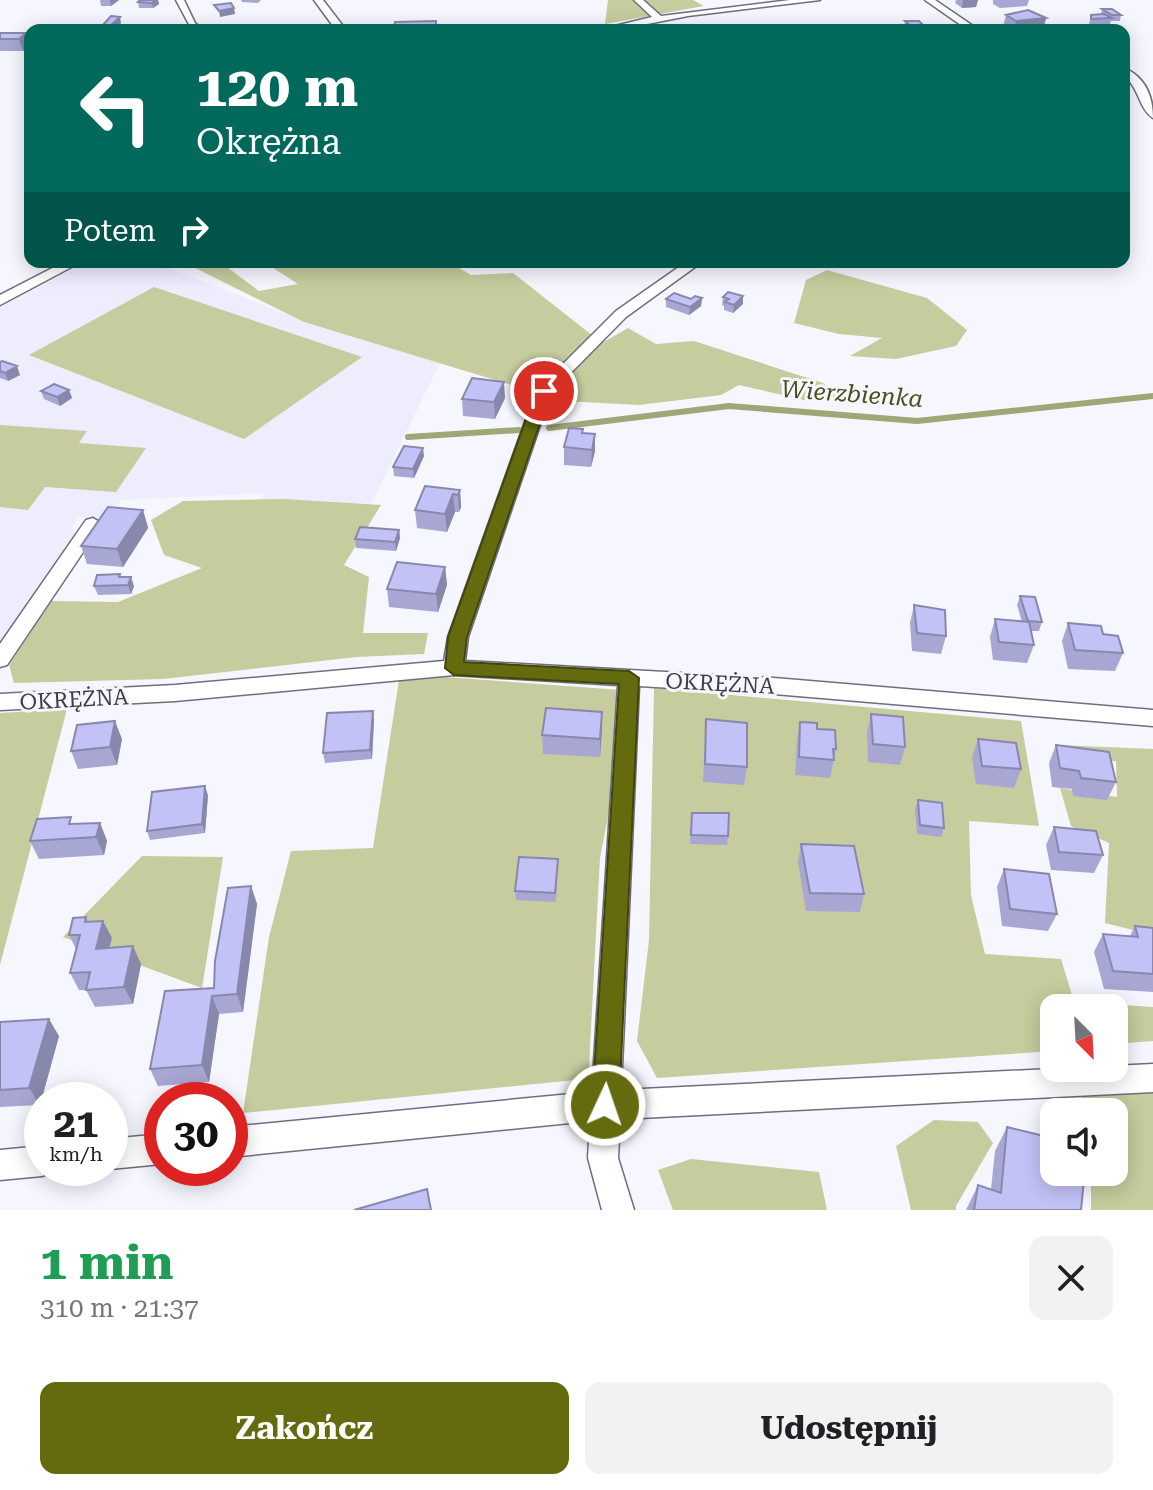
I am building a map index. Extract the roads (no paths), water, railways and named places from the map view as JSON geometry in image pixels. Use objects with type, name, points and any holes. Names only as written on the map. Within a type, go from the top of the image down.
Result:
[{"type":"street","points":[[180,0],[191,24]]},
{"type":"street","points":[[318,0],[336,24]]},
{"type":"street","points":[[638,0],[657,17]]},
{"type":"street","points":[[628,24],[760,3],[816,0]]},
{"type":"street","points":[[929,0],[965,24]]},
{"type":"street","points":[[1130,75],[1138,81],[1153,115]]},
{"type":"street","points":[[0,301],[63,268]]},
{"type":"street","points":[[454,668],[458,637],[544,391],[621,314],[686,268]]},
{"type":"street","points":[[0,660],[93,524]]},
{"type":"street","name":"OKRĘŻNA","points":[[0,702],[175,693],[454,668],[774,686],[1153,718]]},
{"type":"street","points":[[618,1210],[603,1158],[629,678]]},
{"type":"street","points":[[248,1140],[605,1105],[1153,1078]]},
{"type":"street","points":[[0,1165],[24,1163]]},
{"type":"waterway","name":"Wierzbienka","points":[[549,428],[729,406],[917,421],[1153,396]]},
{"type":"waterway","name":"Wierzbienka","points":[[408,437],[519,430]]}]
